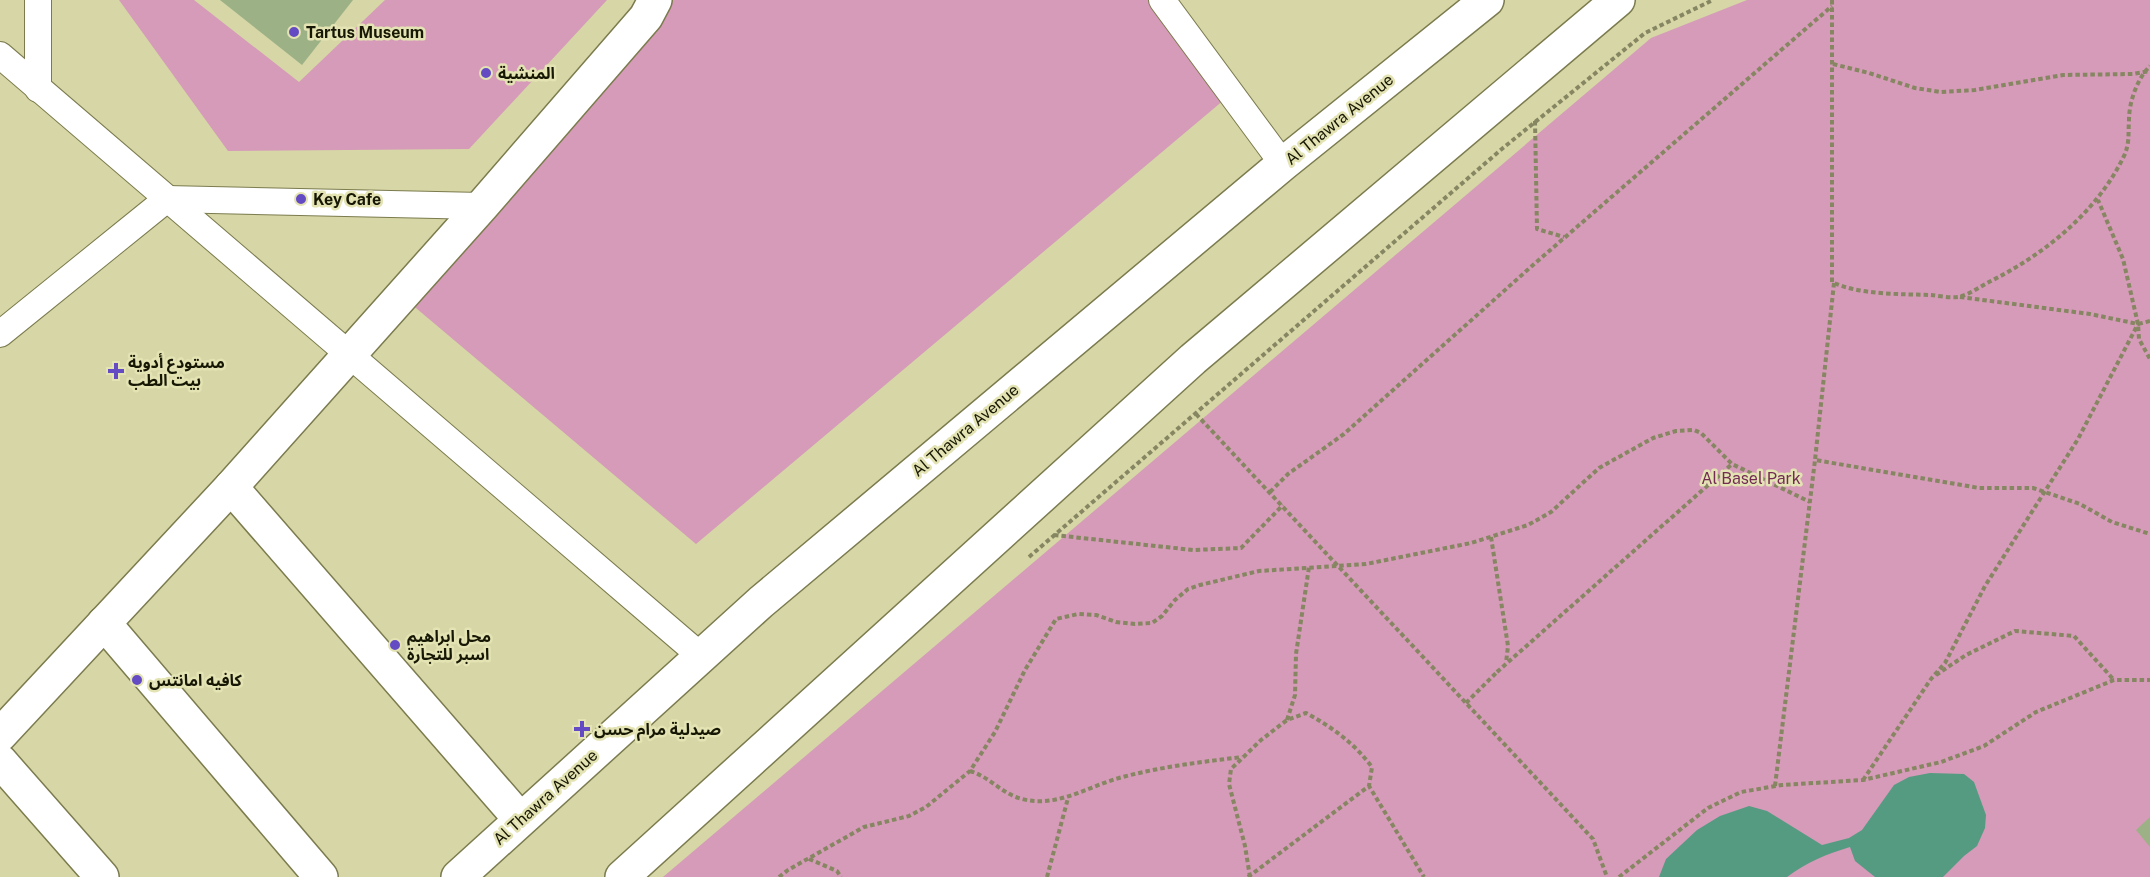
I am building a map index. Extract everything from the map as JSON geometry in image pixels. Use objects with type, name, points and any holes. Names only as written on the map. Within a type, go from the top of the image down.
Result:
[{"type":"main road","points":[[0,735],[231,487],[351,354],[646,17],[655,0]]},
{"type":"main road","name":"Al Thawra Avenue","points":[[458,877],[761,602],[1283,164],[1487,0]]},
{"type":"main road","points":[[622,877],[1193,359],[1610,6],[1637,0]]},
{"type":"main road","points":[[231,487],[520,819]]},
{"type":"main road","points":[[104,623],[321,877]]},
{"type":"main road","points":[[0,761],[102,877]]},
{"type":"street","points":[[38,0],[38,88]]},
{"type":"street","points":[[1162,0],[1283,164]]},
{"type":"street","points":[[0,55],[702,657]]},
{"type":"street","points":[[0,334],[167,199],[482,206]]},
{"type":"path","points":[[1028,558],[1535,122],[1645,33],[1713,0]]},
{"type":"path","points":[[1775,786],[1834,283],[1833,0]]},
{"type":"path","points":[[1270,492],[1288,474],[1344,434],[1832,6]]},
{"type":"path","points":[[1833,64],[1869,72],[1915,88],[1941,92],[1975,90],[2063,75],[2150,71]]},
{"type":"path","points":[[1959,297],[2012,271],[2034,256],[2098,200],[2126,152],[2130,136],[2128,121],[2131,100],[2144,72],[2150,66]]},
{"type":"path","points":[[1535,122],[1537,230],[1565,238]]},
{"type":"path","points":[[2098,200],[2123,259],[2138,324],[2139,339],[2150,359]]},
{"type":"path","points":[[1834,283],[1875,292],[1959,297],[2090,314],[2138,324],[2150,321]]},
{"type":"path","points":[[1863,780],[1931,679],[1945,663],[1985,586],[2078,439],[2138,324]]},
{"type":"path","points":[[1196,414],[1593,839],[1607,877]]},
{"type":"path","points":[[779,877],[864,827],[909,816],[926,807],[970,771],[995,732],[1025,670],[1056,619],[1078,614],[1096,615],[1125,623],[1152,623],[1188,589],[1259,571],[1366,564],[1471,543],[1528,525],[1551,512],[1599,468],[1620,455],[1665,435],[1694,430],[1701,433],[1732,464],[1810,502]]},
{"type":"path","points":[[1815,460],[1979,488],[2033,488],[2080,504],[2112,522],[2150,534]]},
{"type":"path","points":[[1497,672],[1732,464]]},
{"type":"path","points":[[1054,535],[1193,550],[1241,548],[1283,505]]},
{"type":"path","points":[[1466,703],[1506,663],[1508,646],[1491,537]]},
{"type":"path","points":[[1287,720],[1295,695],[1296,654],[1310,567]]},
{"type":"path","points":[[1931,679],[1966,655],[2015,631],[2074,636],[2114,680]]},
{"type":"path","points":[[1619,877],[1708,808],[1741,792],[1775,786],[1863,780],[1941,762],[1984,746],[2036,712],[2114,680],[2150,680]]},
{"type":"path","points":[[1369,786],[1249,877],[1245,846],[1229,784],[1231,769],[1261,740],[1287,720],[1306,713],[1345,738],[1372,767],[1369,786],[1424,877]]},
{"type":"path","points":[[970,771],[978,773],[1005,794],[1022,800],[1039,802],[1068,797],[1119,778],[1201,762],[1243,757]]},
{"type":"path","points":[[1047,877],[1068,797]]},
{"type":"path","points":[[808,858],[837,871],[841,877]]},
{"type":"green space","points":[[119,0],[194,0],[299,82],[385,0],[607,0],[469,149],[228,151]]},
{"type":"green space","points":[[636,0],[1161,0],[1231,94],[696,544],[391,287],[482,206]]},
{"type":"green space","name":"Al Basel Park","points":[[1747,0],[2150,0],[2150,877],[663,877],[1651,38]]},
{"type":"shaded area","points":[[1930,773],[1964,774],[1974,782],[1986,815],[1985,828],[1977,846],[1943,877],[1875,877],[1855,861],[1850,847],[1817,859],[1787,877],[1659,877],[1666,859],[1697,830],[1720,816],[1749,806],[1767,811],[1822,845],[1849,838],[1862,830],[1894,785],[1909,777]]},
{"type":"building","name":"Tartus Museum","points":[[220,0],[353,0],[302,65]]},
{"type":"building","points":[[2150,817],[2150,847],[2136,830]]},
{"type":"place","name":"Tartus Museum","points":[[294,32]]},
{"type":"place","name":"المنشية","points":[[486,73]]},
{"type":"place","name":"Key Cafe","points":[[301,199]]},
{"type":"place","name":"مستودع أدوية بيت الطب","points":[[116,371]]},
{"type":"place","name":"محل ابراهيم اسبر للتجارة","points":[[395,645]]},
{"type":"place","name":"كافيه امانتس","points":[[137,680]]},
{"type":"place","name":"صيدلية مرام حسن","points":[[582,729]]}]
